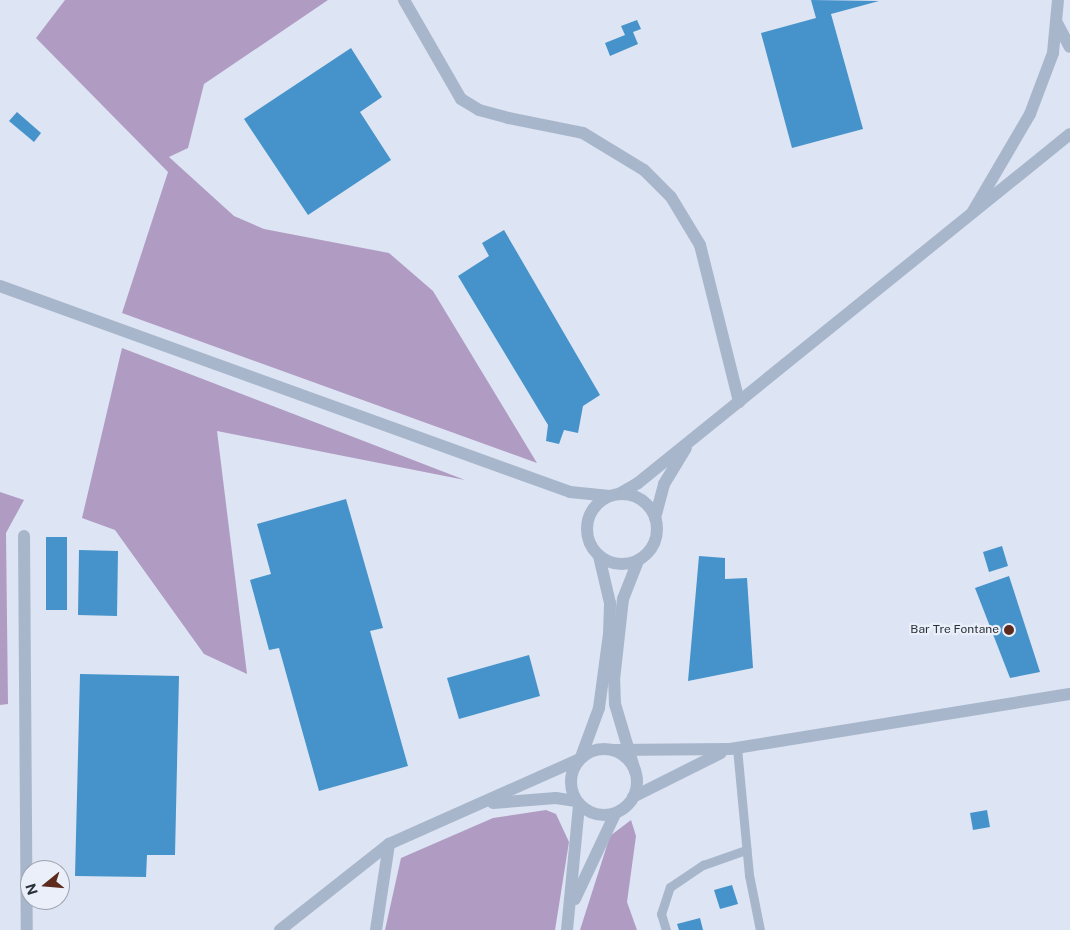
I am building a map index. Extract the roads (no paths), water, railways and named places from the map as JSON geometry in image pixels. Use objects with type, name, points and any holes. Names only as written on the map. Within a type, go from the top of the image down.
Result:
[{"type":"street","points":[[404,0],[461,99],[493,114],[583,133],[644,170],[671,197],[700,245],[738,402]]},
{"type":"street","points":[[972,213],[1030,114],[1053,53],[1058,0]]},
{"type":"street","points":[[1057,23],[1070,47]]},
{"type":"street","points":[[567,930],[578,803],[570,780],[599,708],[609,634],[610,603],[599,556],[588,541],[587,523],[595,506],[614,495],[692,440],[1070,134]]},
{"type":"street","points":[[0,286],[570,492],[614,495],[641,500],[655,518]]},
{"type":"street","points":[[634,797],[635,771],[615,704],[614,680],[623,599],[638,560],[653,546],[655,518],[664,484],[692,440]]},
{"type":"street","points":[[24,536],[27,930]]},
{"type":"street","points":[[599,556],[621,564],[638,560]]},
{"type":"street","points":[[280,930],[389,844],[580,759],[596,749],[734,749],[1070,694]]},
{"type":"street","points":[[570,911],[614,814],[634,797],[690,765],[734,749]]},
{"type":"street","points":[[614,750],[635,771]]},
{"type":"street","points":[[478,805],[540,798],[578,803],[594,814],[614,814]]},
{"type":"street","points":[[376,930],[389,844]]},
{"type":"lane","points":[[734,749],[746,850],[760,930]]},
{"type":"lane","points":[[666,930],[661,914],[670,887],[703,865],[746,850]]},
{"type":"place","name":"Bar Tre Fontane","points":[[1009,630]]}]
